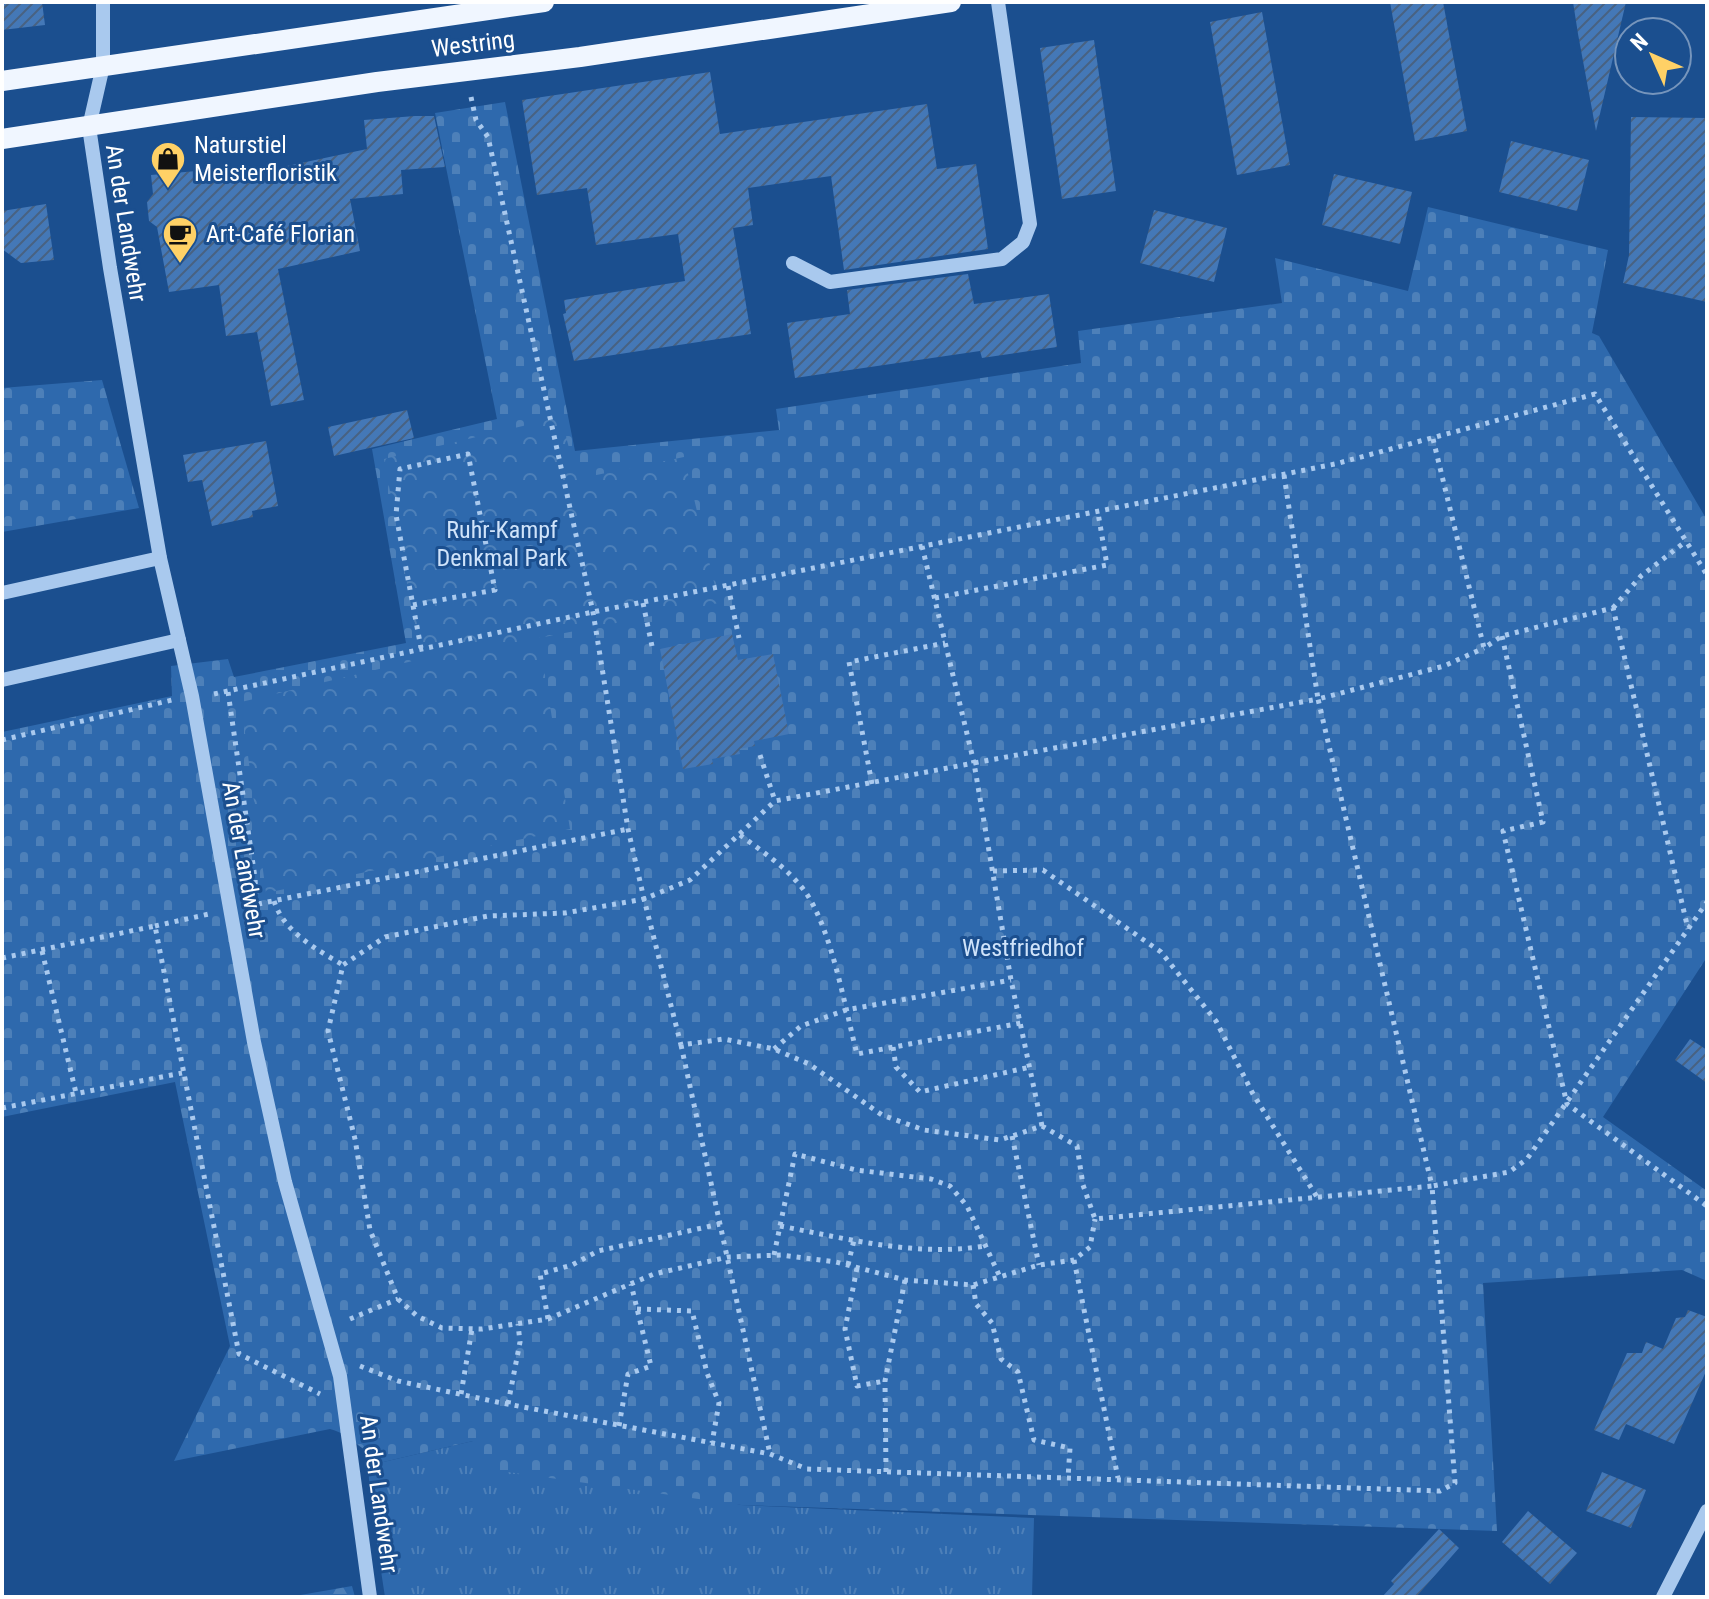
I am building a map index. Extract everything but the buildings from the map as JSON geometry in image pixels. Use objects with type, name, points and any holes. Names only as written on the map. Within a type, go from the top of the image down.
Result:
[{"type":"main road","name":"Westring","points":[[2,81],[544,2]]},
{"type":"main road","name":"Westring","points":[[2,139],[951,2]]},
{"type":"street","points":[[89,127],[103,66],[103,2]]},
{"type":"street","points":[[793,263],[830,282],[1002,259],[1023,242],[1030,224],[998,2]]},
{"type":"street","name":"An der Landwehr","points":[[89,127],[160,558],[192,696],[254,1042],[282,1166],[340,1376],[370,1597]]},
{"type":"street","points":[[2,593],[160,558]]},
{"type":"street","points":[[2,680],[179,640]]},
{"type":"street","points":[[1663,1597],[1707,1511]]},
{"type":"path","points":[[466,71],[476,120],[488,137],[593,612],[628,829],[681,1045],[770,1454]]},
{"type":"path","points":[[2,740],[192,696],[228,692],[593,612],[1284,475],[1433,439],[1595,394],[1707,575]]},
{"type":"path","points":[[1433,439],[1484,648]]},
{"type":"path","points":[[413,605],[495,590],[468,454],[400,469],[396,515],[421,648]]},
{"type":"path","points":[[340,1376],[361,1366],[398,1381],[770,1454],[807,1469],[1440,1491],[1455,1483],[1432,1186],[1318,699],[1284,475]]},
{"type":"path","points":[[935,598],[1107,565],[1098,513]]},
{"type":"path","points":[[681,1045],[724,1039],[774,1049],[809,1064],[846,1092],[896,1120],[924,1130],[1000,1140],[1042,1126],[1077,1146],[1083,1185],[1095,1219],[1090,1247],[1074,1260],[1039,1265],[973,1285],[905,1280],[848,1265],[774,1255],[728,1257],[654,1274],[548,1319],[472,1329],[442,1328],[417,1316],[398,1299],[370,1230],[355,1139],[328,1031],[343,965],[385,937],[488,916],[565,913],[644,899],[690,880],[775,801],[1318,699],[1444,666],[1502,636],[1613,608],[1641,576],[1686,541]]},
{"type":"path","points":[[922,546],[974,763],[1011,980],[1042,1126]]},
{"type":"path","points":[[728,586],[739,638]]},
{"type":"path","points":[[643,603],[653,651]]},
{"type":"path","points":[[1613,608],[1688,930]]},
{"type":"path","points":[[1502,636],[1543,822],[1503,831],[1567,1104],[1707,1206]]},
{"type":"path","points":[[872,784],[849,662],[945,643]]},
{"type":"path","points":[[228,692],[258,904],[257,925]]},
{"type":"path","points":[[760,755],[775,801]]},
{"type":"path","points":[[2,958],[628,829]]},
{"type":"path","points":[[740,835],[777,862],[806,892],[820,921],[857,1054],[1021,1023]]},
{"type":"path","points":[[993,871],[1043,870],[1161,952],[1216,1021],[1253,1094],[1317,1197]]},
{"type":"path","points":[[274,901],[279,916],[308,944],[343,965]]},
{"type":"path","points":[[1095,1219],[1432,1186],[1484,1179],[1519,1167],[1567,1104],[1707,902]]},
{"type":"path","points":[[155,926],[239,1354],[345,1406]]},
{"type":"path","points":[[42,951],[76,1093]]},
{"type":"path","points":[[774,1049],[801,1026],[846,1010],[1011,980]]},
{"type":"path","points":[[893,1047],[896,1067],[920,1092],[1030,1067]]},
{"type":"path","points":[[2,1108],[182,1073]]},
{"type":"path","points":[[1012,1136],[1039,1265]]},
{"type":"path","points":[[774,1255],[795,1154],[856,1170],[931,1179],[950,1186],[967,1206],[1000,1277]]},
{"type":"path","points":[[548,1319],[540,1274],[572,1265],[598,1251],[720,1224]]},
{"type":"path","points":[[780,1226],[892,1248],[945,1252],[985,1246]]},
{"type":"path","points":[[848,1265],[854,1240]]},
{"type":"path","points":[[1074,1260],[1118,1478]]},
{"type":"path","points":[[857,1268],[845,1329],[857,1386],[885,1381]]},
{"type":"path","points":[[886,1472],[885,1381],[905,1280]]},
{"type":"path","points":[[619,1426],[628,1374],[651,1366],[631,1284]]},
{"type":"path","points":[[973,1285],[976,1304],[992,1323],[1001,1359],[1018,1372],[1034,1440],[1070,1448],[1068,1478]]},
{"type":"path","points":[[350,1319],[398,1299]]},
{"type":"path","points":[[346,1304],[353,1330]]},
{"type":"path","points":[[637,1309],[692,1311],[707,1373],[719,1403],[712,1443]]},
{"type":"path","points":[[508,1404],[520,1342],[518,1324]]},
{"type":"path","points":[[461,1394],[472,1329]]},
{"type":"path","points":[[359,1354],[361,1366]]},
{"type":"green space","name":"Westfriedhof","points":[[505,102],[575,451],[779,430],[776,409],[1081,363],[1078,331],[1282,303],[1275,258],[1408,291],[1428,207],[1608,250],[1592,333],[1599,336],[1707,520],[1707,957],[1603,1117],[1707,1191],[1707,1281],[1682,1270],[1483,1283],[1497,1531],[741,1505],[479,1468],[473,1441],[379,1463],[376,1454],[330,1429],[174,1461],[230,1346],[175,1082],[2,1117],[2,732],[172,696],[171,666],[228,659],[234,677],[406,643],[372,449],[497,419],[435,113]]},
{"type":"green space","points":[[102,380],[139,508],[2,532],[2,388]]},
{"type":"green space","name":"Ruhr-Kampf Denkmal Park","points":[[561,417],[577,479],[684,457],[719,603],[539,638],[570,829],[266,893],[241,702],[421,659],[384,459]]},
{"type":"green space","points":[[473,1441],[741,1505],[1034,1518],[1032,1597],[385,1597],[371,1505],[367,1453],[377,1454],[379,1463]]},
{"type":"green space","points":[[352,1586],[355,1597],[289,1597]]},
{"type":"place","name":"Naturstiel Meisterfloristik","points":[[168,190]]},
{"type":"place","name":"Art-Café Florian","points":[[180,265]]}]
